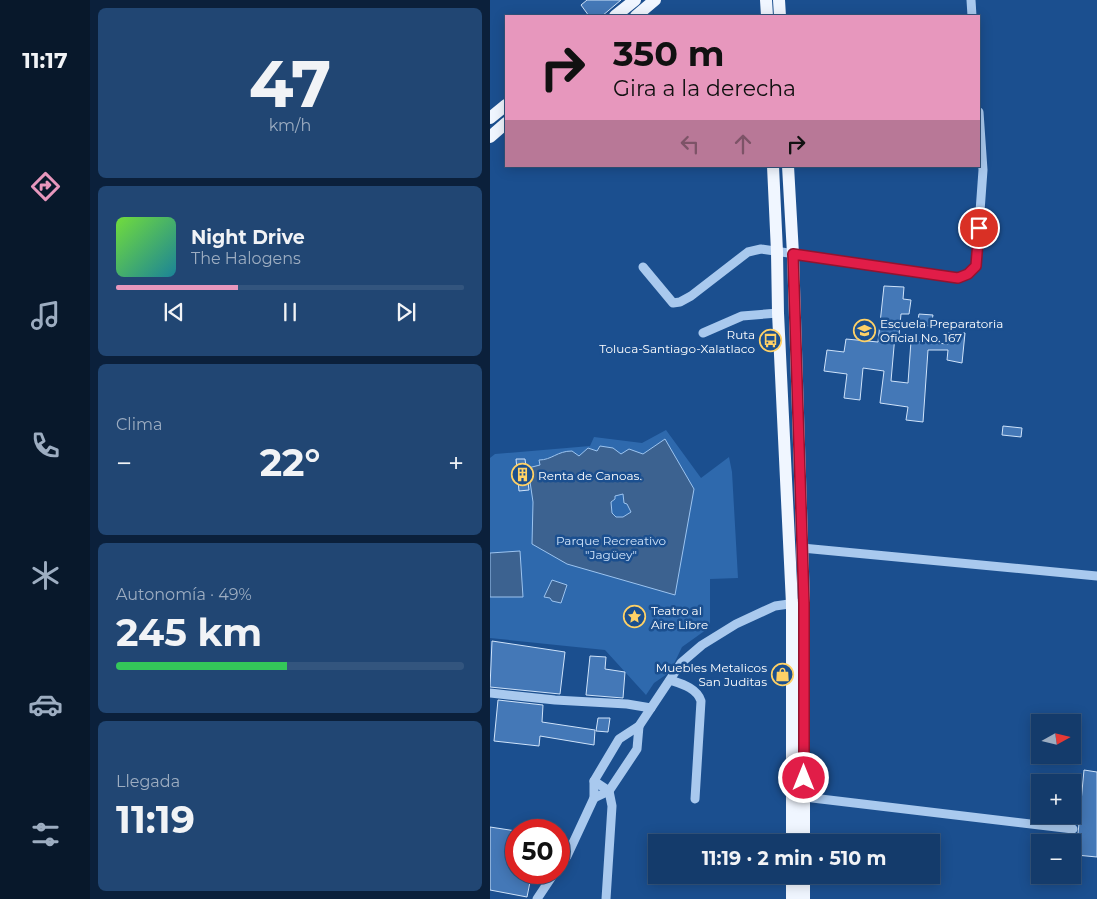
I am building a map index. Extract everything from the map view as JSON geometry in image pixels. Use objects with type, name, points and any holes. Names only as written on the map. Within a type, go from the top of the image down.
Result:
[{"type":"main road","points":[[616,15],[635,0]]},
{"type":"main road","points":[[637,15],[656,0]]},
{"type":"main road","points":[[766,0],[767,15]]},
{"type":"main road","points":[[779,0],[780,15]]},
{"type":"main road","points":[[498,130],[490,118],[505,106]]},
{"type":"main road","points":[[773,167],[778,313],[798,603],[804,834]]},
{"type":"main road","points":[[788,167],[793,254],[802,548],[798,603],[792,834]]},
{"type":"main road","points":[[793,884],[795,899]]},
{"type":"main road","points":[[795,899],[801,884]]},
{"type":"street","points":[[971,0],[972,15]]},
{"type":"street","points":[[642,267],[673,303],[680,302],[691,296],[748,252],[761,250],[958,278],[968,274],[976,266],[982,180],[980,135]]},
{"type":"street","points":[[703,333],[742,316],[778,313]]},
{"type":"street","points":[[802,548],[1097,576]]},
{"type":"street","points":[[570,850],[594,798],[594,781],[619,739],[639,726],[682,664],[702,645],[736,624],[775,606],[798,603]]},
{"type":"street","points":[[670,680],[695,691],[701,701],[695,799]]},
{"type":"street","points":[[490,693],[555,700],[627,704],[651,708]]},
{"type":"street","points":[[594,798],[609,791],[636,748],[639,726]]},
{"type":"street","points":[[594,781],[609,791],[612,806],[606,899]]},
{"type":"street","points":[[804,797],[1073,830]]},
{"type":"street","points":[[537,899],[547,884]]},
{"type":"green space","name":"Parque Recreativo \"Jagüey\"","points":[[666,430],[701,478],[729,457],[732,472],[738,578],[710,579],[710,627],[682,647],[670,672],[654,683],[646,695],[605,650],[490,638],[490,458],[495,454],[590,446],[594,437],[642,443]]},
{"type":"shaded area","points":[[665,439],[694,489],[675,595],[567,564],[532,544],[533,502],[528,468],[540,465],[539,460],[548,459],[562,452],[572,451],[579,456],[588,448],[597,451],[600,446],[613,448],[621,454],[629,449],[643,454]],"holes":[[[623,494],[624,503],[627,504],[631,512],[623,517],[616,517],[612,513],[611,502],[615,499],[615,496]]]},
{"type":"shaded area","points":[[520,551],[523,597],[490,597],[490,553]]},
{"type":"shaded area","points":[[552,580],[567,585],[561,603],[544,597]]},
{"type":"building","points":[[587,0],[621,0],[603,15],[588,15],[581,5]]},
{"type":"building","points":[[884,286],[904,287],[903,299],[911,300],[909,314],[901,314],[899,335],[895,335],[891,381],[908,383],[911,341],[948,344],[949,332],[965,333],[962,363],[947,360],[948,350],[928,350],[923,422],[906,420],[908,407],[880,403],[884,371],[863,368],[860,400],[844,398],[847,374],[824,371],[827,350],[844,352],[846,339],[878,342]]},
{"type":"building","points":[[919,314],[933,315],[931,326],[917,325]]},
{"type":"building","points":[[1003,426],[1022,428],[1021,437],[1002,435]]},
{"type":"building","name":"Renta de Canoas.","points":[[516,459],[525,459],[529,490],[519,491]]},
{"type":"building","points":[[492,641],[565,652],[560,694],[490,687]]},
{"type":"building","points":[[590,656],[606,657],[605,669],[625,672],[623,698],[586,695]]},
{"type":"building","points":[[498,700],[543,705],[542,722],[595,730],[594,745],[540,736],[539,746],[494,741]]},
{"type":"building","points":[[598,718],[610,718],[608,732],[596,731]]},
{"type":"building","points":[[1084,770],[1097,772],[1097,857],[1081,855],[1081,834],[1078,834],[1079,824],[1081,824]]},
{"type":"building","points":[[490,827],[505,829],[505,884],[530,884],[527,897],[490,890]]},
{"type":"place","name":"Escuela Preparatoria Oficial No. 167","points":[[864,330]]},
{"type":"place","name":"Ruta Toluca-Santiago-Xalatlaco","points":[[771,341]]},
{"type":"place","name":"Renta de Canoas.","points":[[522,475]]},
{"type":"place","name":"Teatro al Aire Libre","points":[[635,617]]},
{"type":"place","name":"Muebles Metalicos San Juditas","points":[[783,674]]},
{"type":"route","points":[[804,778],[804,603],[793,254],[958,278],[968,274],[976,266],[979,228]]}]
